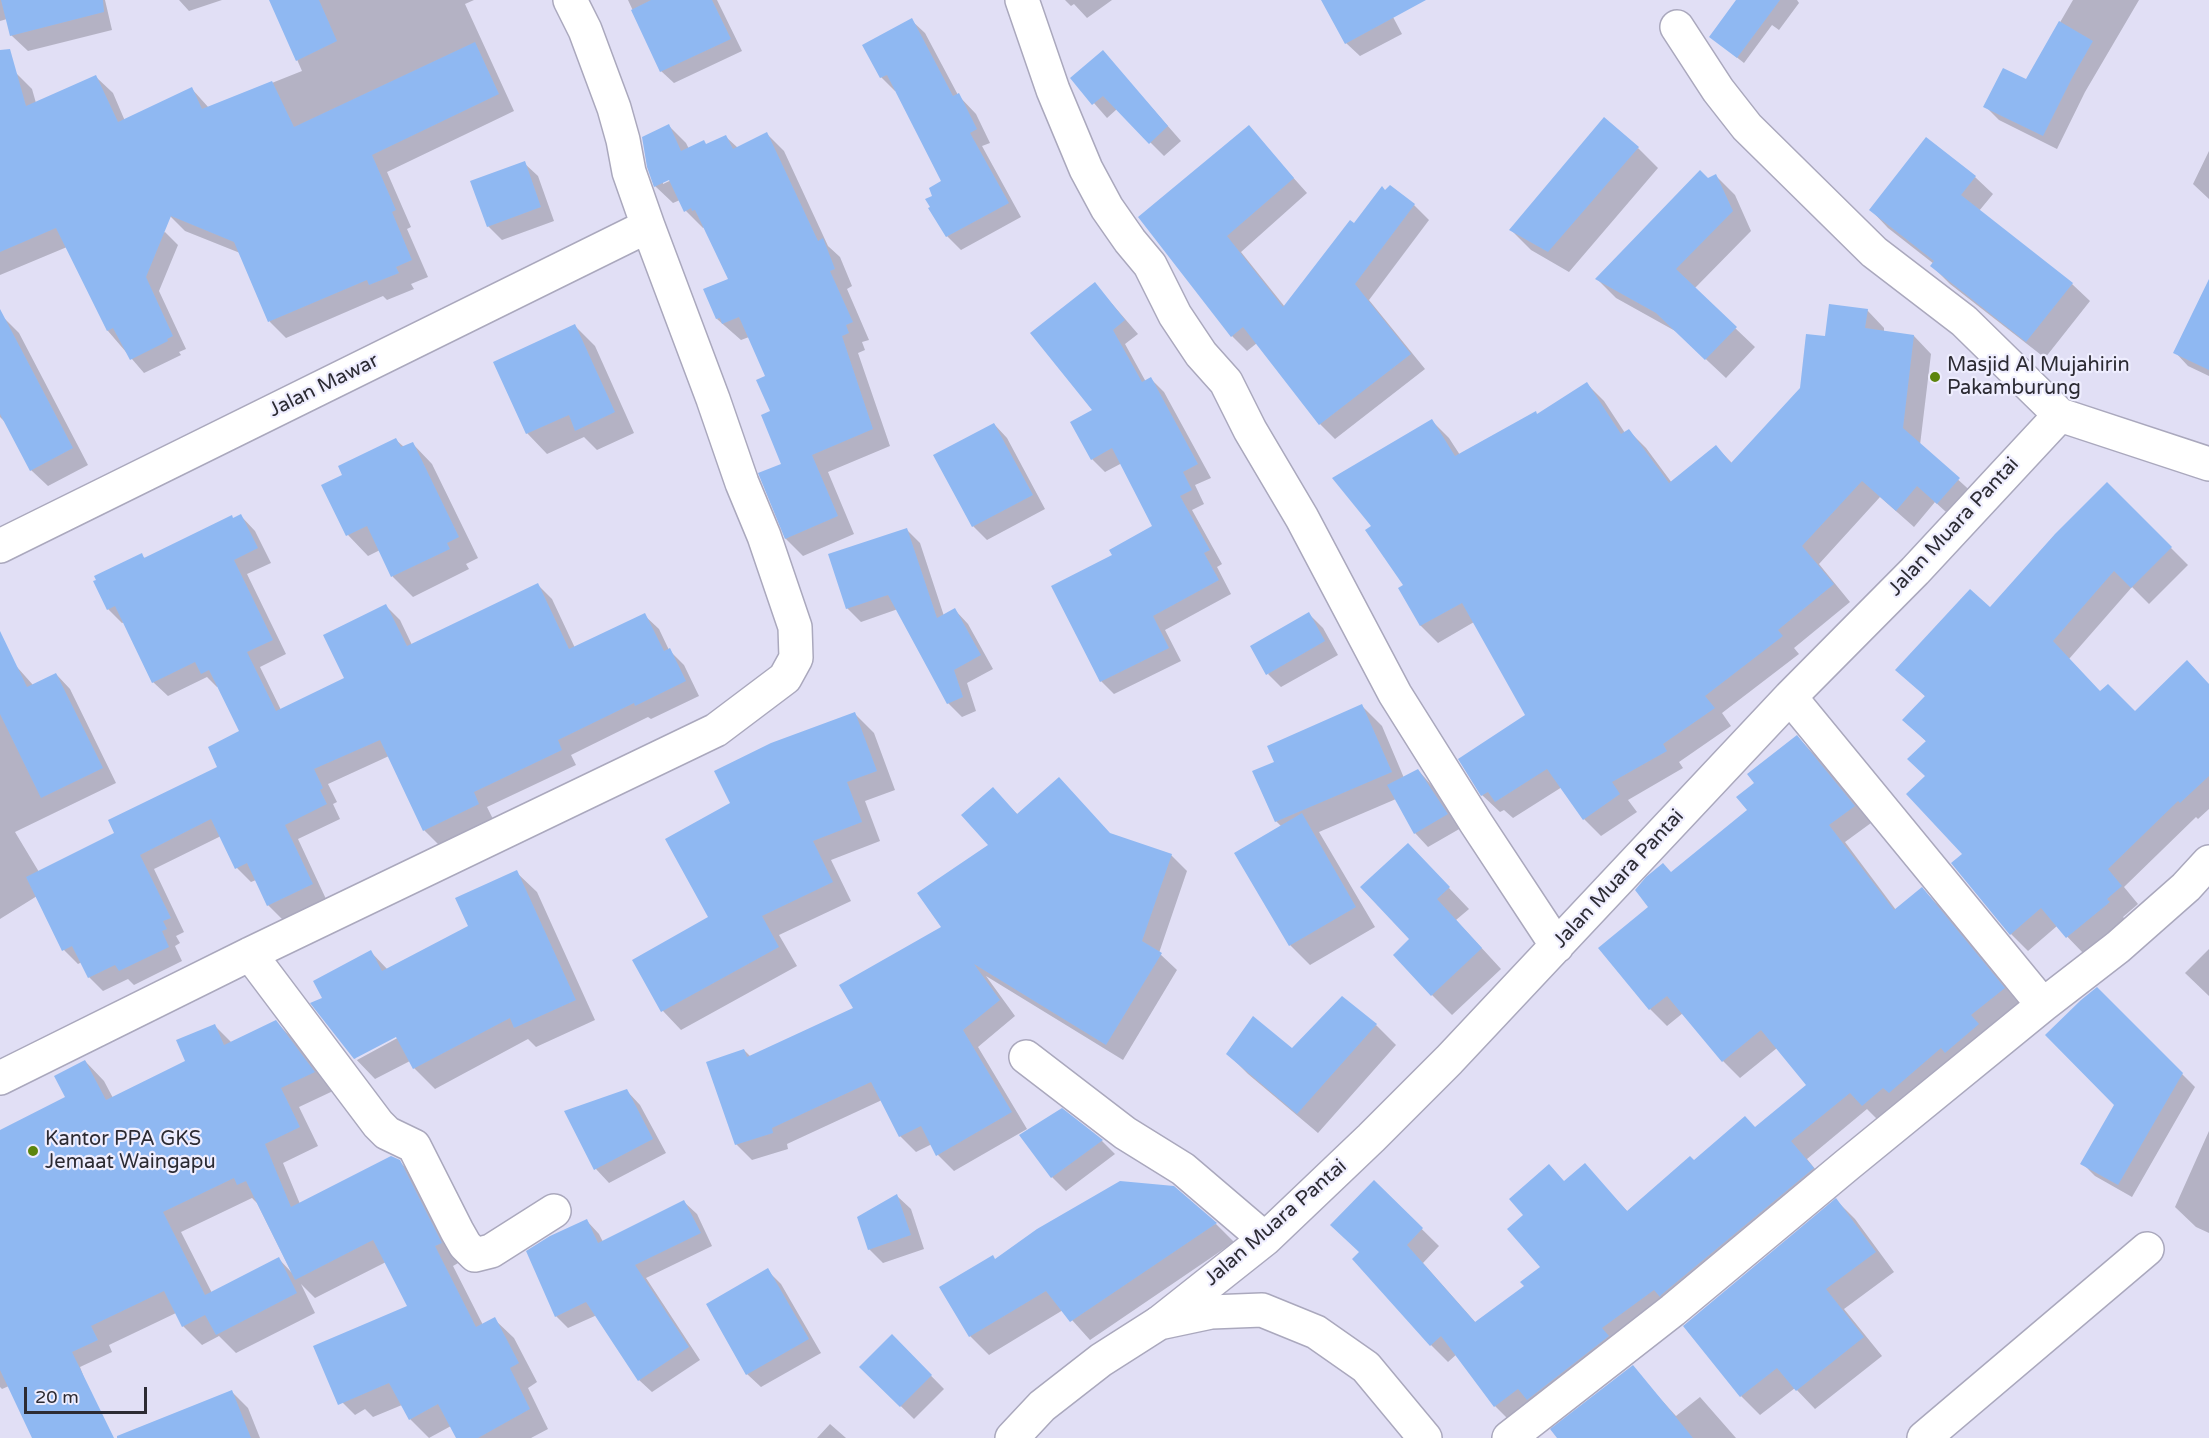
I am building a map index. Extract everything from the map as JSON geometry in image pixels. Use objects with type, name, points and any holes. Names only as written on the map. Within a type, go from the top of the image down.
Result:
[{"type":"main road","points":[[0,1078],[250,954],[716,730],[785,678],[791,668],[796,658],[795,627],[764,536],[742,483],[629,172],[614,108],[585,30],[570,0]]},
{"type":"main road","points":[[1022,0],[1053,90],[1086,169],[1107,208],[1150,265],[1175,315],[1201,354],[1226,382],[1250,429],[1302,518],[1395,694],[1557,946]]},
{"type":"main road","points":[[1677,27],[1747,127],[1874,252],[1964,321],[2061,415],[2209,464]]},
{"type":"main road","name":"Jalan Mawar","points":[[0,546],[648,226]]},
{"type":"main road","name":"Jalan Muara Pantai","points":[[1159,1323],[1265,1239],[1379,1130],[1557,946],[1790,697],[1914,571],[2061,415]]},
{"type":"main road","points":[[1790,697],[2043,1005]]},
{"type":"main road","points":[[1509,1438],[1673,1310],[2043,1005],[2118,947],[2186,887],[2209,862]]},
{"type":"main road","points":[[250,954],[378,1125],[387,1133],[414,1146],[457,1231],[465,1245],[475,1255],[491,1251],[554,1211]]},
{"type":"main road","points":[[1026,1057],[1125,1133],[1183,1169],[1265,1239]]},
{"type":"main road","points":[[1924,1438],[2147,1249]]},
{"type":"main road","points":[[1012,1438],[1042,1406],[1101,1360],[1159,1323],[1211,1312],[1262,1310],[1316,1332],[1366,1367],[1425,1438]]},
{"type":"building","points":[[1,0],[103,0],[104,12],[10,36]]},
{"type":"building","points":[[269,0],[319,0],[337,41],[296,61]]},
{"type":"building","points":[[651,0],[712,0],[731,39],[660,72],[631,10]]},
{"type":"building","points":[[1321,0],[1426,0],[1345,44]]},
{"type":"building","points":[[1736,0],[1780,0],[1737,58],[1709,37]]},
{"type":"building","points":[[912,18],[953,96],[959,93],[977,129],[970,133],[1009,203],[946,237],[925,199],[932,196],[929,188],[941,181],[887,75],[880,78],[862,45]]},
{"type":"building","points":[[2059,21],[2093,41],[2043,136],[1983,107],[2003,68],[2026,79]]},
{"type":"building","points":[[475,42],[499,94],[372,155],[396,210],[392,212],[412,260],[396,267],[399,273],[369,285],[367,280],[268,322],[234,242],[171,216],[146,277],[173,336],[167,339],[168,341],[130,360],[113,328],[107,331],[56,228],[0,252],[0,50],[10,49],[26,106],[96,75],[118,122],[192,87],[202,109],[272,81],[294,127]]},
{"type":"building","points":[[1103,50],[1168,126],[1149,144],[1103,96],[1092,105],[1070,78]]},
{"type":"building","points":[[1604,117],[1639,147],[1548,252],[1509,230]]},
{"type":"building","points":[[669,124],[681,151],[704,140],[706,144],[726,135],[733,149],[767,132],[818,241],[823,238],[835,269],[830,271],[853,322],[846,325],[849,333],[842,336],[873,429],[812,455],[838,516],[785,539],[758,473],[781,464],[761,415],[770,411],[756,380],[765,376],[739,317],[722,324],[720,318],[716,319],[703,289],[728,279],[695,210],[692,211],[691,208],[684,212],[669,180],[654,187],[647,167],[642,137]]},
{"type":"building","points":[[1249,125],[1294,178],[1227,236],[1283,307],[1350,220],[1354,223],[1382,186],[1385,190],[1390,185],[1415,204],[1355,284],[1411,354],[1319,425],[1243,327],[1231,337],[1138,217]]},
{"type":"building","points":[[1926,137],[1976,176],[1961,195],[2073,283],[2026,342],[1930,266],[1934,261],[1869,210]]},
{"type":"building","points":[[525,161],[541,207],[487,227],[470,181]]},
{"type":"building","points":[[1700,170],[1708,178],[1716,174],[1733,211],[1676,269],[1737,327],[1705,360],[1656,313],[1595,279]]},
{"type":"building","points":[[2209,279],[2209,370],[2173,353]]},
{"type":"building","points":[[1095,282],[1125,320],[1113,330],[1142,382],[1151,377],[1198,464],[1183,472],[1192,490],[1180,496],[1210,550],[1204,553],[1219,580],[1153,616],[1169,648],[1100,682],[1051,586],[1112,555],[1109,550],[1152,526],[1112,448],[1091,460],[1070,422],[1092,410],[1030,333]]},
{"type":"building","points":[[1829,304],[1868,309],[1865,328],[1914,335],[1903,428],[1960,478],[1937,504],[1917,486],[1896,511],[1862,481],[1802,546],[1834,584],[1778,630],[1783,636],[1705,696],[1715,708],[1663,744],[1667,751],[1612,782],[1620,794],[1583,820],[1547,769],[1495,802],[1488,792],[1481,796],[1458,759],[1525,715],[1462,603],[1420,626],[1398,588],[1403,585],[1365,530],[1371,526],[1332,478],[1432,419],[1455,456],[1536,411],[1537,414],[1587,382],[1621,434],[1629,429],[1669,483],[1716,445],[1731,463],[1800,388],[1806,334],[1825,336]]},
{"type":"building","points":[[0,309],[73,448],[30,471],[0,414]]},
{"type":"building","points":[[575,324],[615,412],[575,431],[569,415],[526,434],[493,362]]},
{"type":"building","points":[[994,423],[1033,495],[972,527],[933,455]]},
{"type":"building","points":[[396,438],[401,447],[413,442],[459,537],[447,543],[450,549],[391,577],[367,526],[346,536],[321,485],[342,475],[338,466]]},
{"type":"building","points":[[2107,482],[2172,547],[2131,588],[2114,571],[2053,641],[2100,691],[2108,684],[2135,711],[2187,660],[2209,684],[2209,776],[2180,803],[2178,801],[2108,869],[2122,886],[2107,899],[2110,902],[2066,938],[2041,908],[2010,935],[1951,863],[1962,854],[1906,794],[1925,776],[1907,759],[1926,741],[1902,720],[1925,696],[1895,670],[1970,589],[1990,607],[2055,534]]},
{"type":"building","points":[[241,514],[258,548],[234,560],[273,640],[247,652],[276,711],[344,678],[323,635],[386,604],[407,646],[538,583],[569,649],[645,613],[664,651],[670,648],[686,681],[558,740],[562,750],[474,792],[479,804],[423,831],[380,740],[314,769],[323,788],[320,790],[327,804],[285,825],[313,884],[267,906],[247,863],[235,869],[211,819],[140,855],[171,918],[163,921],[167,929],[162,931],[169,947],[119,971],[115,965],[88,978],[72,946],[62,951],[26,877],[114,833],[108,820],[217,767],[208,747],[239,731],[209,670],[201,674],[195,662],[152,683],[115,606],[107,610],[93,581],[96,580],[94,576],[142,553],[144,558],[232,515],[233,518]]},
{"type":"building","points":[[907,528],[937,618],[955,608],[981,655],[954,670],[963,697],[947,704],[888,595],[846,609],[828,554]]},
{"type":"building","points":[[1309,612],[1325,641],[1266,675],[1250,646]]},
{"type":"building","points":[[0,631],[27,687],[56,673],[103,768],[41,798],[0,714]]},
{"type":"building","points":[[1362,704],[1392,772],[1275,822],[1252,771],[1274,762],[1267,746]]},
{"type":"building","points":[[855,712],[877,771],[847,782],[862,822],[813,841],[833,882],[762,916],[779,947],[661,1012],[632,960],[708,917],[665,839],[730,803],[714,771],[771,743]]},
{"type":"building","points":[[1797,735],[1855,806],[1829,825],[1894,910],[1922,887],[2005,988],[1971,1015],[1979,1024],[1945,1053],[1941,1048],[1889,1093],[1883,1088],[1862,1106],[1850,1093],[1791,1141],[1814,1168],[1660,1297],[1654,1290],[1602,1328],[1609,1336],[1527,1400],[1518,1389],[1494,1407],[1441,1336],[1430,1346],[1352,1259],[1359,1252],[1330,1225],[1374,1180],[1423,1228],[1407,1245],[1475,1322],[1524,1286],[1520,1282],[1540,1267],[1507,1229],[1523,1215],[1509,1199],[1549,1164],[1564,1181],[1585,1163],[1627,1211],[1690,1156],[1694,1160],[1745,1116],[1755,1127],[1806,1085],[1761,1030],[1722,1062],[1667,996],[1649,1010],[1598,948],[1648,907],[1635,890],[1646,877],[1663,863],[1671,872],[1747,810],[1736,797],[1754,783],[1747,774]]},
{"type":"building","points":[[1418,769],[1448,814],[1414,834],[1387,785]]},
{"type":"building","points":[[1059,777],[1110,833],[1172,854],[1142,941],[1162,953],[1106,1045],[974,964],[1000,1000],[963,1030],[1012,1112],[936,1156],[921,1126],[899,1137],[871,1082],[772,1128],[773,1133],[735,1145],[706,1062],[744,1049],[747,1057],[853,1008],[839,985],[941,927],[917,893],[988,845],[961,815],[993,787],[1017,814]]},
{"type":"building","points":[[1302,813],[1356,907],[1289,946],[1234,853]]},
{"type":"building","points":[[1408,843],[1450,887],[1437,899],[1482,948],[1431,996],[1393,955],[1409,939],[1360,887]]},
{"type":"building","points":[[517,870],[576,1000],[514,1028],[510,1018],[413,1069],[396,1037],[354,1059],[310,1003],[322,998],[313,981],[371,950],[382,971],[468,926],[455,898]]},
{"type":"building","points":[[2097,987],[2183,1073],[2118,1185],[2080,1164],[2114,1105],[2045,1035]]},
{"type":"building","points":[[1342,996],[1377,1024],[1297,1114],[1226,1054],[1253,1016],[1292,1048]]},
{"type":"building","points":[[276,1020],[315,1072],[281,1088],[300,1127],[265,1144],[291,1207],[391,1156],[400,1160],[442,1243],[435,1246],[476,1327],[495,1317],[519,1363],[510,1368],[530,1409],[478,1438],[456,1438],[438,1404],[409,1420],[389,1383],[338,1405],[313,1346],[407,1306],[373,1240],[295,1280],[246,1181],[237,1185],[234,1178],[163,1212],[205,1295],[279,1257],[297,1293],[216,1335],[205,1315],[182,1327],[164,1291],[91,1326],[98,1340],[72,1352],[114,1438],[32,1438],[0,1370],[0,1130],[65,1097],[54,1076],[85,1060],[106,1100],[185,1061],[176,1040],[215,1024],[224,1045]]},
{"type":"building","points":[[627,1089],[653,1139],[594,1170],[564,1111]]},
{"type":"building","points":[[1062,1108],[1103,1140],[1051,1178],[1019,1135]]},
{"type":"building","points":[[1120,1181],[1174,1186],[1217,1223],[1070,1322],[1046,1291],[969,1337],[939,1287],[993,1255],[995,1259],[1037,1229]]},
{"type":"building","points":[[897,1194],[911,1235],[868,1250],[857,1217]]},
{"type":"building","points":[[1836,1198],[1876,1252],[1826,1289],[1864,1337],[1796,1391],[1777,1368],[1740,1397],[1683,1326]]},
{"type":"building","points":[[684,1200],[701,1233],[635,1265],[689,1347],[638,1381],[586,1302],[555,1317],[526,1251],[550,1236],[587,1219],[598,1243]]},
{"type":"building","points":[[768,1268],[809,1339],[746,1375],[706,1304]]},
{"type":"building","points":[[892,1334],[932,1375],[900,1407],[859,1367]]},
{"type":"building","points":[[1633,1365],[1693,1438],[1557,1438],[1550,1429]]},
{"type":"building","points":[[232,1390],[251,1438],[117,1438],[117,1436]]},
{"type":"place","name":"Masjid Al Mujahirin Pakamburung","points":[[1935,377]]},
{"type":"place","name":"Kantor PPA GKS Jemaat Waingapu","points":[[33,1151]]}]
